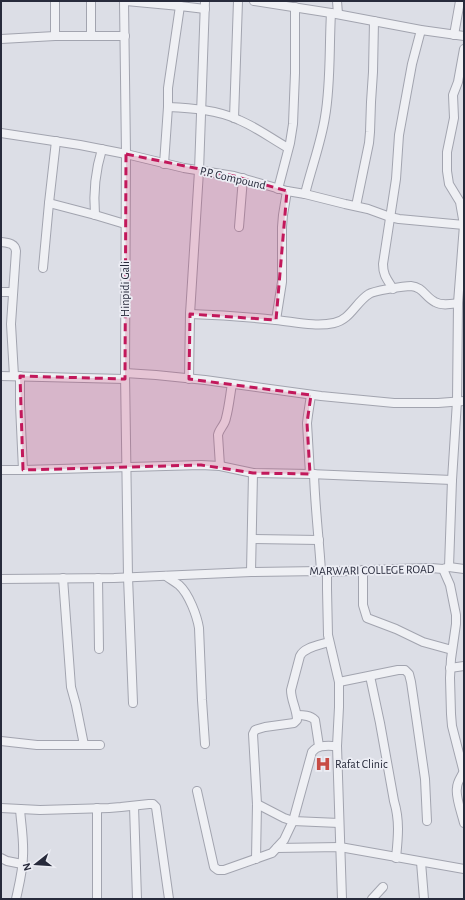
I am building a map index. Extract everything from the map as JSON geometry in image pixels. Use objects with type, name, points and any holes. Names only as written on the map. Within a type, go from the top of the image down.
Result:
[{"type":"street","points":[[54,36],[55,1]]},
{"type":"street","points":[[91,1],[91,36]]},
{"type":"street","points":[[125,1],[180,6],[205,5],[200,171],[190,314],[189,379]]},
{"type":"street","name":"Hinpidi Gali","points":[[125,1],[125,376],[128,578],[132,703]]},
{"type":"street","points":[[234,118],[238,1]]},
{"type":"street","points":[[254,1],[334,13],[421,30],[464,36]]},
{"type":"street","points":[[304,194],[325,117],[336,1]]},
{"type":"street","points":[[454,35],[460,1]]},
{"type":"street","points":[[164,164],[168,88],[180,6]]},
{"type":"street","points":[[276,320],[282,282],[283,190],[294,110],[295,7]]},
{"type":"street","points":[[356,206],[370,132],[374,21]]},
{"type":"street","points":[[393,289],[384,275],[383,270],[396,179],[399,136],[405,97],[414,54],[421,30]]},
{"type":"street","points":[[1,39],[54,36],[124,36]]},
{"type":"street","name":"MARWARI COLLEGE ROAD","points":[[1,579],[128,578],[251,572],[324,572],[446,568],[452,480],[460,401],[458,303],[464,225],[460,202],[449,184],[447,152],[454,118],[453,95],[458,82],[464,49]]},
{"type":"street","points":[[168,107],[201,110],[234,118],[245,122],[288,148]]},
{"type":"street","name":"P.P. Compound","points":[[1,133],[102,149],[164,164],[243,178],[283,190],[368,209],[390,217],[464,225]]},
{"type":"street","points":[[44,268],[56,141]]},
{"type":"street","points":[[95,215],[95,178],[102,149]]},
{"type":"street","points":[[239,226],[243,178]]},
{"type":"street","points":[[49,203],[125,224]]},
{"type":"street","points":[[1,242],[12,244],[16,247],[11,324],[20,405],[23,470]]},
{"type":"street","points":[[190,314],[313,324],[333,324],[341,322],[368,294],[374,291],[406,286],[416,286],[435,302],[442,304],[458,303]]},
{"type":"street","points":[[1,292],[13,292]]},
{"type":"street","points":[[1,376],[156,375],[312,395],[394,403],[438,403],[460,401]]},
{"type":"street","points":[[220,466],[218,440],[219,431],[226,418],[232,384]]},
{"type":"street","points":[[312,395],[307,423],[327,588],[329,642],[339,682],[337,746],[342,899]]},
{"type":"street","points":[[1,470],[201,465],[220,466],[253,473],[452,480]]},
{"type":"street","points":[[251,572],[253,473]]},
{"type":"street","points":[[252,539],[320,540]]},
{"type":"street","points":[[464,569],[446,568],[456,615],[450,668],[450,689],[452,726],[464,773],[456,788],[464,823]]},
{"type":"street","points":[[363,570],[364,605],[368,618],[423,642],[452,650]]},
{"type":"street","points":[[166,576],[180,585],[192,604],[198,620],[205,744]]},
{"type":"street","points":[[63,578],[71,687],[84,745]]},
{"type":"street","points":[[98,578],[99,649]]},
{"type":"street","points":[[256,859],[257,804],[254,730],[294,722],[297,720],[297,715],[290,696],[290,690],[301,653],[305,650],[329,642]]},
{"type":"street","points":[[450,668],[464,666]]},
{"type":"street","points":[[339,682],[398,670],[405,670],[409,674],[425,779],[427,821]]},
{"type":"street","points":[[370,676],[394,801],[398,812],[399,826],[396,858]]},
{"type":"street","points":[[297,715],[309,716],[314,720],[319,746]]},
{"type":"street","points":[[1,741],[28,744],[100,745]]},
{"type":"street","points":[[197,791],[214,867],[218,870],[224,870],[272,853],[277,848],[284,840],[293,821],[312,752],[319,746],[337,746]]},
{"type":"street","points":[[1,808],[40,810],[121,807],[153,804],[156,807],[169,899]]},
{"type":"street","points":[[257,804],[293,821],[339,823]]},
{"type":"street","points":[[134,806],[137,899]]},
{"type":"street","points":[[16,899],[23,856],[20,808]]},
{"type":"street","points":[[97,808],[97,899]]},
{"type":"street","points":[[277,848],[340,847],[464,869]]},
{"type":"street","points":[[1,858],[7,862],[22,864]]},
{"type":"street","points":[[421,862],[424,899]]},
{"type":"street","points":[[372,899],[383,887]]},
{"type":"highlighted area","points":[[126,154],[234,176],[287,191],[276,320],[190,314],[189,379],[311,395],[307,423],[310,474],[253,473],[201,465],[23,470],[20,376],[125,379]]},
{"type":"place","name":"Rafat Clinic","points":[[323,764]]}]
